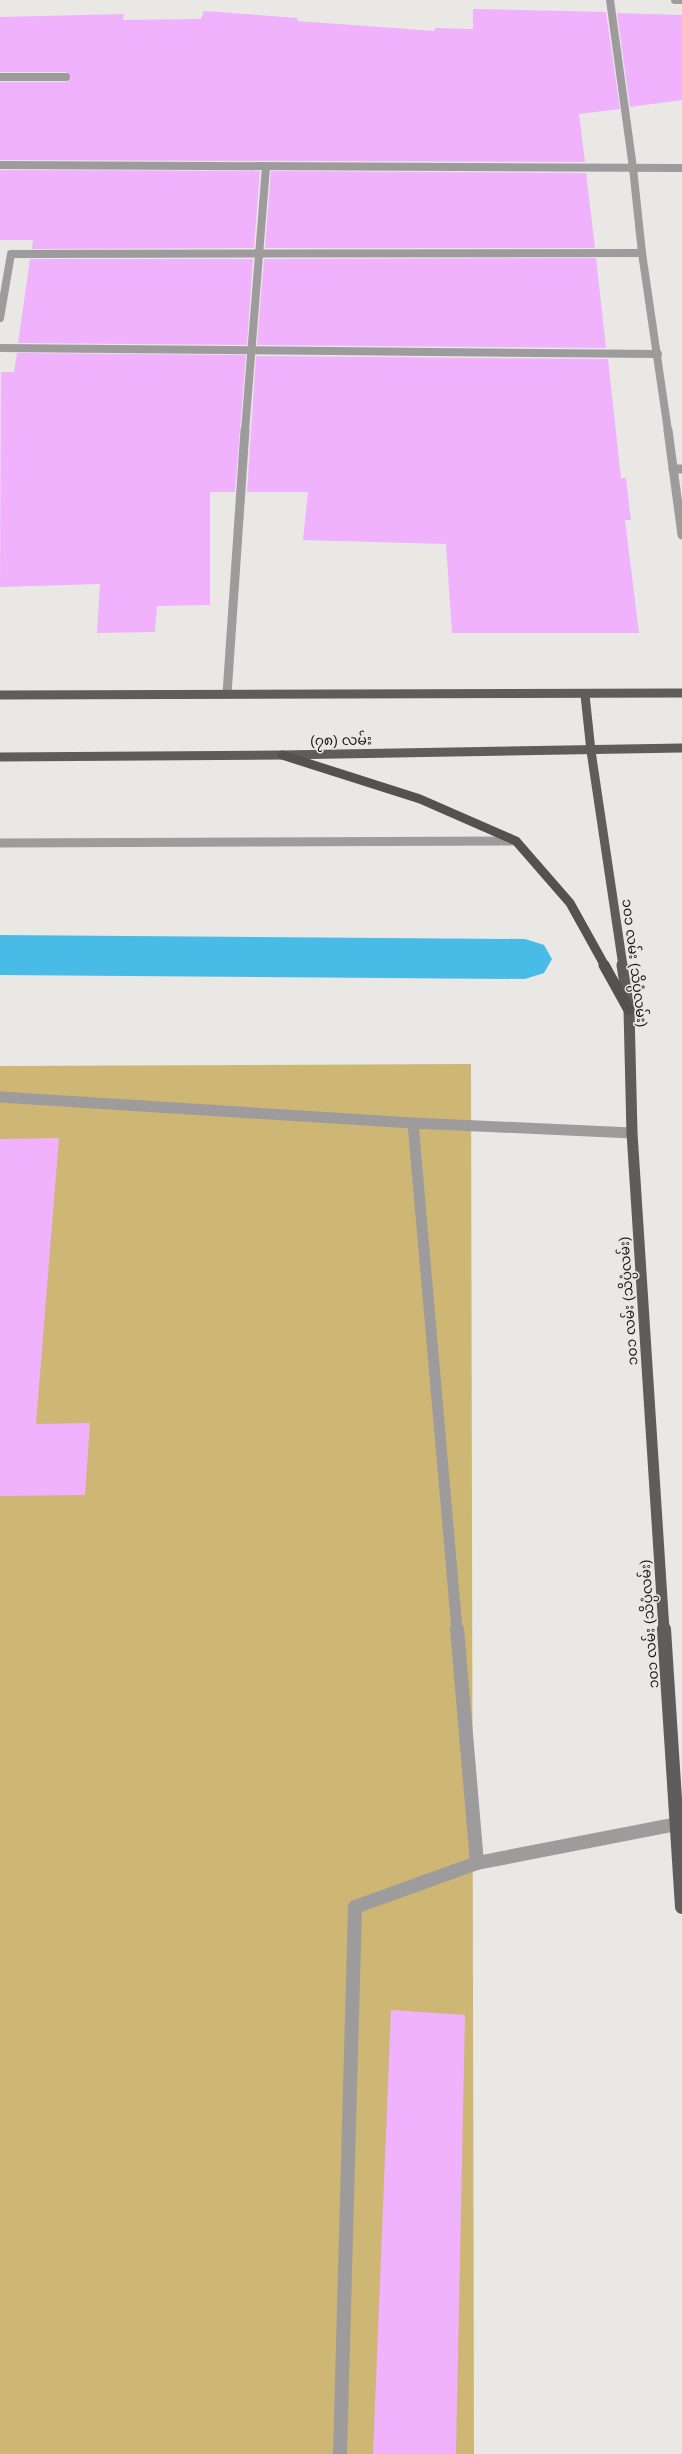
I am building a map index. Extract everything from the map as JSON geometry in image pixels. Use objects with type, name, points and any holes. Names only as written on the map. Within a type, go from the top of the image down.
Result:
[{"type":"highway","points":[[282,755],[420,799],[516,841],[570,903],[629,1010]]},
{"type":"main road","points":[[0,695],[585,695],[682,693]]},
{"type":"main road","name":"၁၀၁ လမ်း (သိပ္ပံလမ်း)","points":[[585,695],[591,751],[629,1010],[632,1133],[682,1907]]},
{"type":"main road","name":"(၇၈) လမ်း","points":[[0,756],[282,755],[591,751],[682,748]]},
{"type":"street","points":[[610,0],[633,168],[642,253],[678,469],[682,535]]},
{"type":"street","points":[[675,0],[682,0]]},
{"type":"street","points":[[0,77],[66,77]]},
{"type":"street","points":[[0,165],[682,168]]},
{"type":"street","points":[[227,694],[250,351],[266,167]]},
{"type":"street","points":[[0,318],[11,254],[258,252],[642,253]]},
{"type":"street","points":[[0,348],[658,354]]},
{"type":"street","points":[[0,843],[516,841]]},
{"type":"street","points":[[0,1097],[413,1123],[632,1133]]},
{"type":"street","points":[[413,1123],[477,1863]]},
{"type":"street","points":[[340,2454],[355,1907],[477,1863],[676,1824]]},
{"type":"shaded area","points":[[471,1064],[474,2454],[0,2454],[0,1066]]},
{"type":"building","points":[[473,9],[606,12],[620,109],[579,114],[585,162],[0,160],[0,82],[66,82],[71,77],[66,72],[0,72],[0,17],[124,14],[123,20],[201,19],[204,11],[298,18],[297,21],[435,31],[435,28],[473,29]]},
{"type":"building","points":[[617,13],[682,15],[682,100],[630,107]]},
{"type":"building","points":[[0,170],[260,171],[254,248],[32,249],[33,240],[0,240]]},
{"type":"building","points":[[271,171],[586,173],[595,248],[265,248]]},
{"type":"building","points":[[596,258],[606,348],[257,345],[264,259]]},
{"type":"building","points":[[30,259],[253,259],[247,345],[18,343]]},
{"type":"building","points":[[17,353],[246,355],[235,492],[210,492],[210,605],[157,606],[155,632],[97,633],[100,584],[0,587],[1,372],[14,372]]},
{"type":"building","points":[[256,356],[608,359],[621,478],[626,478],[631,520],[625,520],[639,633],[452,633],[446,544],[303,540],[308,492],[247,492]]},
{"type":"building","points":[[59,1138],[36,1424],[90,1423],[85,1495],[0,1496],[0,1139]]},
{"type":"building","points":[[391,2010],[465,2015],[456,2454],[373,2454]]},
{"type":"waterway","points":[[0,955],[525,959]]}]
